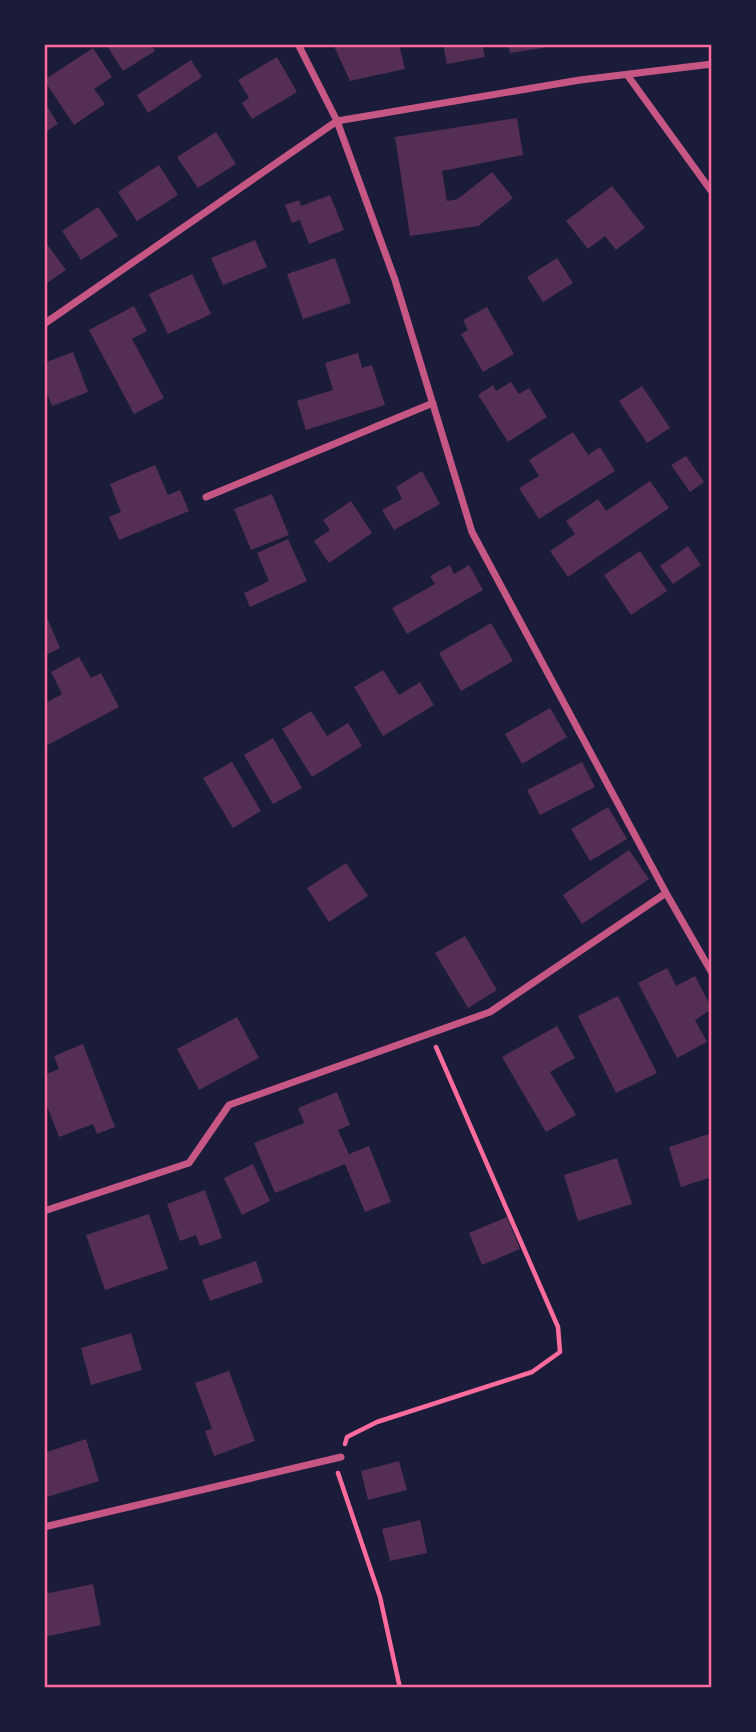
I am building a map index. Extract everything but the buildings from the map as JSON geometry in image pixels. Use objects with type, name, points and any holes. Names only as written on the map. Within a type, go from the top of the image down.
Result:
[{"type":"street","points":[[298,44],[337,121],[396,280],[472,532],[666,893],[712,973]]},
{"type":"street","points":[[44,324],[337,121],[580,80],[712,64]]},
{"type":"street","points":[[628,76],[712,192]]},
{"type":"street","points":[[206,497],[433,403]]},
{"type":"street","points":[[44,1211],[189,1163],[229,1105],[490,1012],[666,893]]},
{"type":"street","points":[[44,1527],[341,1458]]},
{"type":"path","points":[[400,1688],[380,1597],[338,1472],[347,1437],[377,1422],[533,1372],[560,1352],[558,1327],[430,1033]]}]
